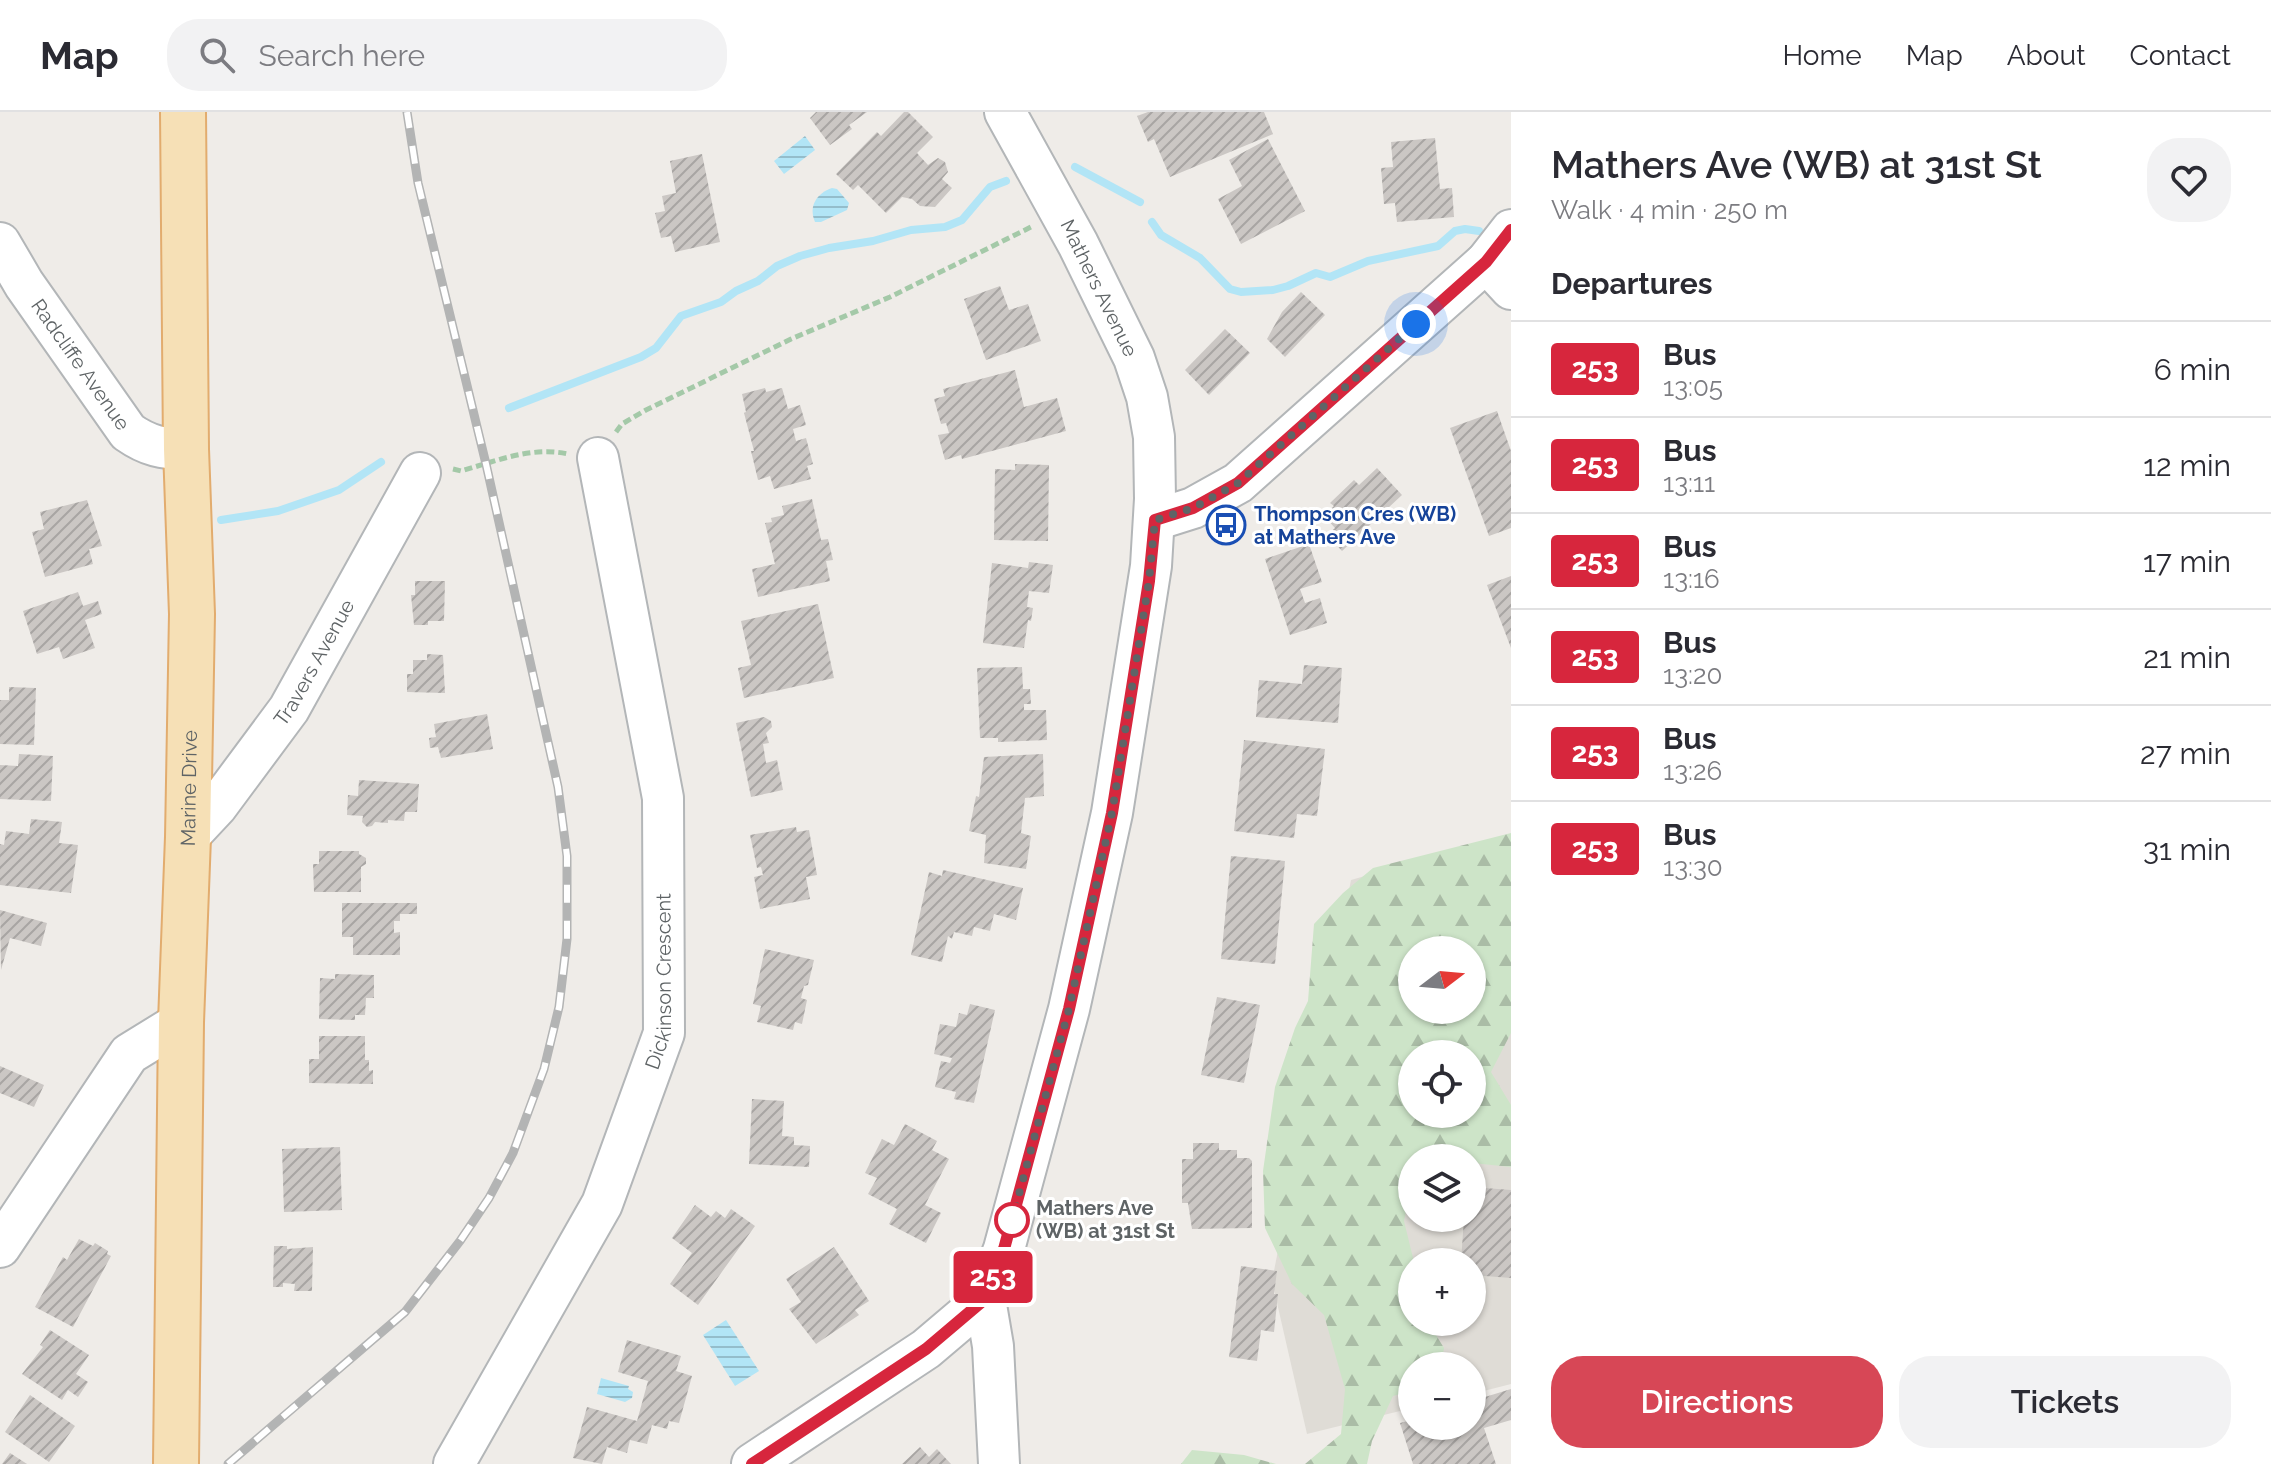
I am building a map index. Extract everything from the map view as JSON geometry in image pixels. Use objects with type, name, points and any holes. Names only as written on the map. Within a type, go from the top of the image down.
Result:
[{"type":"main road","name":"Marine Drive","points":[[176,1464],[181,1022],[192,614],[186,449],[183,112]]},
{"type":"street","name":"Mathers Avenue","points":[[985,1299],[1004,1249],[1069,1009],[1112,813],[1149,581],[1155,520],[1154,437],[1147,397],[1134,358],[1116,317],[1005,112]]},
{"type":"street","points":[[1155,520],[1193,508],[1238,483],[1498,276],[1511,230]]},
{"type":"street","name":"Radcliffe Avenue","points":[[0,243],[24,284],[128,432],[158,448],[186,449]]},
{"type":"street","name":"Dickinson Crescent","points":[[454,1464],[602,1204],[664,1033],[663,798],[598,458]]},
{"type":"street","name":"Travers Avenue","points":[[188,837],[217,806],[289,709],[420,473]]},
{"type":"street","points":[[0,1247],[129,1054],[181,1022]]},
{"type":"street","points":[[752,1464],[926,1349],[985,1299]]},
{"type":"street","points":[[985,1299],[993,1346],[999,1464]]},
{"type":"path","points":[[420,473],[449,468],[461,471],[531,452],[555,451],[598,458],[622,424],[646,410],[791,339],[890,297],[1061,213]]},
{"type":"shaded area","points":[[1511,834],[1511,1384],[1486,1390],[1486,1352],[1398,1352],[1398,1411],[1307,1434],[1272,1281],[1351,880]]},
{"type":"green space","points":[[1511,833],[1511,1033],[1491,1072],[1511,1105],[1511,1167],[1486,1164],[1486,1144],[1398,1144],[1398,1232],[1407,1232],[1411,1248],[1398,1248],[1398,1336],[1437,1336],[1443,1352],[1398,1352],[1398,1395],[1393,1396],[1372,1441],[1367,1464],[1305,1464],[1341,1434],[1345,1389],[1324,1315],[1292,1284],[1265,1228],[1263,1171],[1275,1087],[1295,1028],[1308,1001],[1314,924],[1343,893],[1373,868]]},
{"type":"green space","points":[[1192,1450],[1244,1455],[1276,1464],[1181,1464]]},
{"type":"water","points":[[805,136],[815,150],[784,174],[774,161]]},
{"type":"water","points":[[832,188],[837,189],[849,203],[847,210],[815,222],[815,201]]},
{"type":"water","points":[[726,1320],[759,1371],[735,1386],[703,1335]]},
{"type":"water","points":[[601,1378],[629,1386],[628,1389],[633,1392],[632,1398],[625,1402],[597,1394]]},
{"type":"building","points":[[816,112],[867,112],[849,125],[852,129],[830,145],[810,118]]},
{"type":"building","points":[[904,112],[908,112],[933,137],[917,153],[928,165],[938,158],[945,162],[948,172],[942,179],[952,188],[935,207],[920,206],[912,199],[902,197],[886,213],[858,185],[853,190],[836,174],[877,132],[881,136]]},
{"type":"building","points":[[1148,112],[1264,112],[1273,134],[1170,177],[1154,139],[1148,142],[1137,116]]},
{"type":"building","points":[[1435,138],[1440,189],[1452,188],[1454,217],[1397,222],[1395,203],[1384,204],[1381,168],[1393,167],[1391,142]]},
{"type":"building","points":[[1268,139],[1305,211],[1241,244],[1218,199],[1242,186],[1229,160]]},
{"type":"building","points":[[702,154],[720,242],[675,252],[671,236],[661,238],[655,213],[665,211],[662,196],[676,193],[670,161]]},
{"type":"building","points":[[1000,286],[1009,310],[1028,304],[1041,341],[986,360],[964,299]]},
{"type":"building","points":[[1301,292],[1325,315],[1285,357],[1267,339],[1282,312]]},
{"type":"building","points":[[1225,329],[1250,353],[1209,395],[1185,370]]},
{"type":"building","points":[[1015,370],[1024,407],[1057,398],[1066,431],[962,459],[961,455],[945,460],[938,435],[949,433],[946,423],[941,424],[934,399],[945,396],[943,389]]},
{"type":"building","points":[[765,388],[766,392],[782,388],[788,409],[800,405],[806,425],[793,429],[796,441],[806,438],[813,464],[807,466],[811,479],[774,489],[770,476],[758,480],[742,394]]},
{"type":"building","points":[[1497,411],[1511,451],[1511,528],[1489,536],[1450,428]]},
{"type":"building","points":[[1015,464],[1049,465],[1048,541],[994,540],[995,469],[1015,470]]},
{"type":"building","points":[[1377,468],[1402,495],[1342,551],[1327,535],[1335,528],[1324,516],[1334,506],[1330,503],[1354,480],[1359,485]]},
{"type":"building","points":[[812,499],[821,540],[828,539],[833,560],[826,561],[830,581],[758,597],[752,569],[775,564],[765,523],[784,515],[782,506]]},
{"type":"building","points":[[87,500],[102,546],[89,549],[93,564],[45,577],[32,532],[44,529],[40,512]]},
{"type":"building","points":[[1309,544],[1322,582],[1300,589],[1305,603],[1320,598],[1327,623],[1290,635],[1265,559]]},
{"type":"building","points":[[1029,562],[1053,565],[1049,593],[1029,591],[1027,607],[1033,608],[1024,648],[983,643],[992,563],[1028,568]]},
{"type":"building","points":[[1511,576],[1511,648],[1487,585]]},
{"type":"building","points":[[415,581],[445,581],[444,621],[414,625],[411,595],[415,595]]},
{"type":"building","points":[[78,592],[83,606],[98,601],[102,614],[85,620],[95,648],[63,659],[59,647],[37,654],[23,611]]},
{"type":"building","points":[[818,604],[834,678],[744,698],[738,668],[751,665],[741,621]]},
{"type":"building","points":[[427,654],[443,655],[445,693],[407,692],[407,674],[413,674],[413,660],[427,660]]},
{"type":"building","points":[[1304,665],[1342,668],[1338,723],[1256,717],[1259,680],[1302,684]]},
{"type":"building","points":[[1022,667],[1023,689],[1030,689],[1031,704],[1024,704],[1024,710],[1046,710],[1047,740],[998,742],[998,738],[980,738],[977,668]]},
{"type":"building","points":[[9,687],[36,688],[34,745],[0,744],[0,700],[9,700]]},
{"type":"building","points":[[487,714],[493,749],[441,758],[438,747],[430,748],[429,738],[436,737],[434,724]]},
{"type":"building","points":[[764,717],[771,721],[772,727],[766,733],[769,743],[763,744],[766,763],[777,760],[783,790],[751,797],[736,723]]},
{"type":"building","points":[[1244,740],[1325,749],[1317,816],[1297,814],[1294,838],[1234,831]]},
{"type":"building","points":[[19,754],[53,756],[51,801],[0,799],[0,765],[18,766]]},
{"type":"building","points":[[1043,754],[1044,796],[1025,798],[1021,833],[1031,836],[1026,869],[984,863],[986,835],[969,831],[976,796],[979,797],[984,757]]},
{"type":"building","points":[[359,780],[419,784],[417,812],[405,812],[404,821],[375,822],[367,827],[362,822],[363,816],[347,815],[348,795],[358,796]]},
{"type":"building","points":[[31,819],[62,822],[59,843],[78,845],[71,893],[0,885],[0,844],[4,845],[6,831],[29,834]]},
{"type":"building","points":[[796,827],[797,832],[809,830],[817,875],[806,877],[810,899],[760,909],[754,877],[763,875],[761,867],[757,868],[750,835]]},
{"type":"building","points":[[319,851],[359,851],[366,858],[366,864],[361,867],[361,892],[314,892],[313,864],[319,864]]},
{"type":"building","points":[[1231,856],[1285,861],[1275,964],[1221,959]]},
{"type":"building","points":[[943,870],[1023,888],[1016,920],[994,914],[990,931],[974,927],[972,936],[954,932],[952,939],[948,936],[942,962],[911,955],[929,872],[942,876]]},
{"type":"building","points":[[342,903],[417,903],[417,914],[400,914],[400,921],[394,921],[394,933],[400,932],[400,955],[353,955],[353,937],[342,937]]},
{"type":"building","points":[[0,910],[47,923],[41,946],[10,938],[1,970]]},
{"type":"building","points":[[765,949],[814,960],[808,985],[804,986],[801,998],[807,1000],[802,1024],[795,1022],[793,1030],[757,1022],[761,1006],[753,1004]]},
{"type":"building","points":[[335,974],[374,975],[374,998],[366,998],[365,1015],[355,1015],[355,1020],[319,1019],[320,978],[335,979]]},
{"type":"building","points":[[1217,997],[1260,1005],[1244,1083],[1201,1075]]},
{"type":"building","points":[[970,1004],[995,1010],[974,1103],[954,1099],[956,1092],[935,1087],[941,1061],[950,1063],[952,1058],[934,1054],[940,1024],[956,1027],[959,1013],[967,1015]]},
{"type":"building","points":[[319,1036],[365,1036],[365,1060],[369,1060],[369,1071],[373,1070],[373,1084],[309,1083],[309,1059],[319,1059]]},
{"type":"building","points":[[0,1066],[44,1085],[34,1107],[0,1093]]},
{"type":"building","points":[[752,1099],[784,1101],[782,1136],[794,1137],[794,1145],[810,1146],[809,1167],[749,1164]]},
{"type":"building","points":[[905,1124],[937,1141],[932,1150],[949,1159],[925,1205],[941,1213],[926,1243],[889,1224],[897,1209],[868,1194],[877,1178],[865,1173],[882,1139],[894,1145]]},
{"type":"building","points":[[1193,1143],[1219,1143],[1219,1150],[1237,1150],[1237,1158],[1252,1161],[1252,1228],[1192,1229],[1188,1203],[1182,1203],[1182,1159],[1193,1159]]},
{"type":"building","points":[[340,1147],[342,1210],[284,1212],[282,1149]]},
{"type":"building","points":[[1486,1188],[1511,1190],[1511,1278],[1486,1276],[1486,1248],[1462,1248],[1463,1232],[1486,1232]]},
{"type":"building","points":[[695,1205],[711,1217],[716,1211],[725,1218],[731,1209],[755,1226],[698,1305],[670,1284],[692,1253],[672,1238]]},
{"type":"building","points":[[79,1239],[93,1246],[95,1243],[111,1256],[73,1327],[35,1307],[63,1257],[67,1260]]},
{"type":"building","points":[[274,1246],[287,1246],[287,1249],[313,1247],[312,1291],[294,1291],[295,1284],[283,1283],[283,1287],[273,1287]]},
{"type":"building","points":[[834,1247],[869,1301],[855,1310],[859,1315],[816,1344],[789,1309],[801,1302],[786,1279]]},
{"type":"building","points":[[1241,1266],[1277,1271],[1274,1332],[1261,1330],[1257,1361],[1229,1357]]},
{"type":"building","points":[[50,1330],[89,1355],[76,1374],[88,1382],[78,1397],[68,1390],[62,1400],[22,1374],[43,1347],[40,1345]]},
{"type":"building","points":[[627,1340],[681,1356],[676,1371],[692,1376],[679,1423],[669,1421],[667,1429],[652,1425],[647,1444],[630,1440],[627,1453],[607,1447],[602,1464],[573,1458],[587,1407],[637,1421],[648,1381],[618,1372]]},
{"type":"building","points":[[1511,1389],[1511,1420],[1486,1427],[1486,1397]]},
{"type":"building","points":[[30,1395],[75,1426],[49,1462],[5,1432]]},
{"type":"building","points":[[1486,1434],[1496,1464],[1413,1464],[1405,1440],[1486,1440]]},
{"type":"building","points":[[920,1447],[929,1457],[937,1449],[951,1464],[902,1464]]},
{"type":"building","points":[[10,1453],[27,1464],[2,1464]]},
{"type":"waterway","points":[[1075,167],[1140,202]]},
{"type":"waterway","points":[[509,408],[641,357],[656,348],[681,316],[721,302],[777,266],[829,248],[873,241],[911,230],[945,227],[962,220],[990,187],[1006,181]]},
{"type":"waterway","points":[[1152,222],[1161,235],[1200,258],[1230,289],[1241,292],[1273,290],[1316,273],[1330,277],[1368,261],[1438,246],[1455,231],[1479,231]]},
{"type":"waterway","points":[[221,520],[278,511],[339,490],[381,462]]},
{"type":"railway","points":[[228,1464],[405,1312],[460,1241],[489,1198],[513,1153],[544,1069],[559,1007],[567,939],[567,856],[558,787],[486,464],[418,183],[407,112]]},
{"type":"bus line","name":"253","points":[[752,1464],[926,1349],[985,1299],[1004,1249],[1069,1009],[1112,813],[1149,581],[1155,520],[1193,508],[1238,483],[1486,262],[1511,230]]},
{"type":"place","name":"Thompson Cres (WB) at Mathers Ave","points":[[1226,525]]},
{"type":"place","name":"Mathers Ave (WB) at 31st St","points":[[1012,1220]]},
{"type":"route","points":[[1012,1220],[1069,1009],[1112,813],[1149,581],[1155,520],[1193,508],[1238,483],[1416,324]]}]
